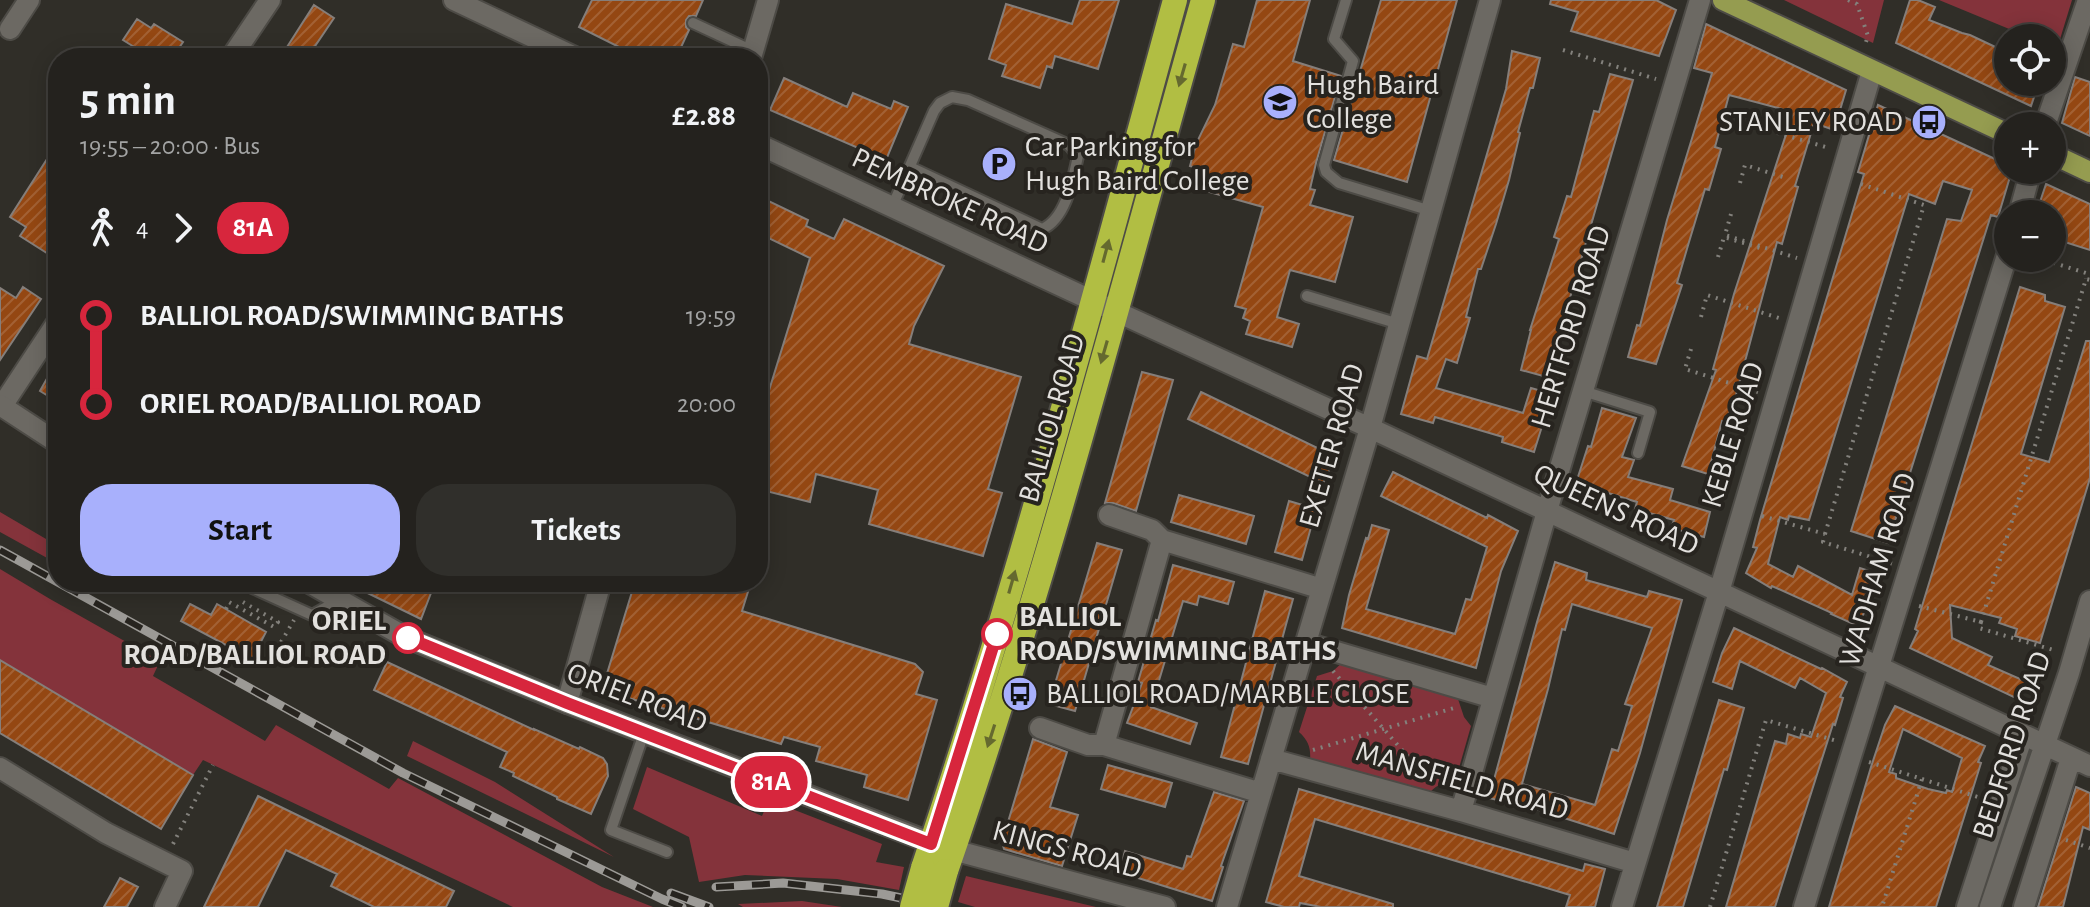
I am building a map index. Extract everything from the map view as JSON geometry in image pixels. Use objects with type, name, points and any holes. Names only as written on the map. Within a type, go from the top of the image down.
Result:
[{"type":"highway","name":"BALLIOL ROAD","points":[[938,858],[997,634],[1093,301],[1175,0]]},
{"type":"highway","name":"BALLIOL ROAD","points":[[938,858],[1004,696],[1203,0]]},
{"type":"highway","points":[[912,907],[938,858]]},
{"type":"highway","points":[[936,907],[938,858]]},
{"type":"main road","points":[[1723,0],[1994,128]]},
{"type":"main road","points":[[2066,161],[2090,172]]},
{"type":"street","points":[[10,29],[29,0]]},
{"type":"street","points":[[238,48],[270,0]]},
{"type":"street","points":[[454,0],[556,48]]},
{"type":"street","points":[[754,48],[768,0]]},
{"type":"street","name":"EXETER ROAD","points":[[1227,907],[1370,428],[1490,0]]},
{"type":"street","name":"HERTFORD ROAD","points":[[1461,811],[1700,0]]},
{"type":"street","points":[[2050,112],[2088,4]]},
{"type":"street","name":"KEBLE ROAD","points":[[1622,907],[1848,154],[1865,68]]},
{"type":"street","name":"PEMBROKE ROAD","points":[[768,149],[1116,311]]},
{"type":"street","name":"WADHAM ROAD","points":[[1804,907],[2002,272]]},
{"type":"street","name":"QUEENS ROAD","points":[[1116,311],[2081,762]]},
{"type":"street","points":[[48,336],[1,405],[48,436]]},
{"type":"street","points":[[1109,515],[1152,530],[1162,540],[1322,589]]},
{"type":"street","points":[[1104,745],[1162,540]]},
{"type":"street","name":"ORIEL ROAD","points":[[325,592],[405,637],[644,733],[938,858]]},
{"type":"street","points":[[567,703],[598,592]]},
{"type":"street","name":"BEDFORD ROAD","points":[[1990,907],[2090,601]]},
{"type":"street","points":[[1306,643],[1493,698]]},
{"type":"street","points":[[1040,728],[1088,745],[1104,745],[1261,793]]},
{"type":"street","name":"BEDFORD ROAD","points":[[1967,907],[2023,735]]},
{"type":"street","name":"MANSFIELD ROAD","points":[[1271,759],[1635,863]]},
{"type":"street","name":"BEDFORD ROAD","points":[[2024,907],[2047,834],[2081,762]]},
{"type":"street","points":[[0,768],[106,833],[182,871],[165,907]]},
{"type":"street","name":"KINGS ROAD","points":[[938,858],[1165,907]]},
{"type":"lane","points":[[1346,0],[1334,39],[1353,61],[1324,165],[1326,172],[1339,183],[1431,211]]},
{"type":"lane","points":[[693,23],[739,48]]},
{"type":"lane","points":[[892,207],[934,111],[940,103],[952,97],[968,100],[1069,145],[1078,156],[1062,208],[1052,225],[1042,229],[910,167]]},
{"type":"lane","points":[[1307,296],[1399,324]]},
{"type":"lane","points":[[1583,391],[1650,412],[1638,453]]},
{"type":"lane","points":[[262,592],[312,615],[339,600]]},
{"type":"lane","points":[[644,733],[611,830],[667,852]]},
{"type":"path","points":[[1848,0],[1857,2],[1868,36],[1865,68]]},
{"type":"path","points":[[1563,50],[1675,84]]},
{"type":"path","points":[[1754,126],[1848,154]]},
{"type":"path","points":[[1740,183],[1745,165],[1786,178]]},
{"type":"path","points":[[1841,178],[1924,205],[1823,542],[1911,569]]},
{"type":"path","points":[[1731,214],[1725,235],[1815,264]]},
{"type":"path","points":[[1718,257],[1724,237],[1765,248]]},
{"type":"path","points":[[2066,267],[2086,273],[2088,280],[1979,628],[2074,656]]},
{"type":"path","points":[[1701,317],[1707,295],[1798,324]]},
{"type":"path","points":[[1691,349],[1685,369],[1775,397]]},
{"type":"path","points":[[1742,511],[1825,534]]},
{"type":"path","points":[[226,609],[229,602],[274,627],[278,622],[242,601],[248,592]]},
{"type":"path","points":[[1900,602],[1981,622]]},
{"type":"path","points":[[1306,643],[1434,786]]},
{"type":"path","points":[[1311,751],[1459,707]]},
{"type":"path","points":[[1710,907],[1766,720],[1922,779],[2000,804]]},
{"type":"path","points":[[164,862],[213,765]]},
{"type":"path","points":[[1882,907],[1922,779]]},
{"type":"path","points":[[2047,834],[2090,848]]},
{"type":"shaded area","points":[[1784,0],[1884,0],[1873,43]]},
{"type":"shaded area","points":[[1939,0],[2072,0],[2065,24],[1997,24]]},
{"type":"shaded area","points":[[0,512],[48,540],[48,558],[0,532]]},
{"type":"shaded area","points":[[0,569],[160,661],[153,676],[265,741],[276,725],[389,789],[398,778],[602,887],[653,907],[513,907],[203,760],[193,775],[0,660]]},
{"type":"shaded area","points":[[1343,662],[1457,696],[1464,717],[1471,726],[1455,782],[1439,785],[1428,795],[1310,761],[1309,745],[1299,732],[1317,676],[1333,671]]},
{"type":"shaded area","points":[[413,741],[495,782],[614,857],[407,756]]},
{"type":"shaded area","points":[[647,767],[762,816],[769,800],[882,844],[876,862],[904,867],[899,890],[837,879],[745,875],[699,882],[689,837],[633,809]]},
{"type":"shaded area","points":[[966,876],[1096,907],[975,907],[958,902]]},
{"type":"shaded area","points":[[802,901],[842,907],[743,907],[738,904]]},
{"type":"building","points":[[592,0],[703,0],[696,16],[689,16],[686,20],[689,30],[681,48],[621,48],[579,27]]},
{"type":"building","points":[[1080,0],[1119,0],[1098,69],[1055,56],[1052,68],[1047,66],[1040,88],[1002,76],[1006,65],[989,59],[1006,4],[1072,24]]},
{"type":"building","points":[[1257,0],[1310,0],[1293,61],[1341,76],[1316,163],[1310,189],[1315,190],[1310,205],[1353,217],[1335,282],[1290,270],[1277,317],[1299,324],[1292,347],[1246,334],[1250,321],[1243,318],[1246,309],[1235,306],[1263,207],[1199,189],[1205,170],[1190,166],[1196,144],[1215,105],[1233,44],[1244,47]]},
{"type":"building","name":"Hugh Baird College","points":[[1381,0],[1457,0],[1407,182],[1334,160]]},
{"type":"building","points":[[1551,0],[1656,0],[1676,10],[1659,56],[1571,31],[1578,12],[1550,4]]},
{"type":"building","points":[[1910,0],[1935,7],[1929,20],[1994,46],[1994,89],[1896,43]]},
{"type":"building","points":[[314,5],[334,18],[314,48],[286,48]]},
{"type":"building","points":[[137,19],[151,28],[154,24],[183,42],[179,48],[136,48],[123,40]]},
{"type":"building","points":[[1706,24],[1846,90],[1834,130],[1814,123],[1782,244],[1777,242],[1736,395],[1726,422],[1722,421],[1708,474],[1682,466],[1716,370],[1713,369],[1734,294],[1792,116],[1781,112],[1782,109],[1729,95],[1715,147],[1721,149],[1709,190],[1705,189],[1677,283],[1682,285],[1656,364],[1628,357],[1637,325],[1640,326],[1667,220],[1712,73],[1694,68]]},
{"type":"building","points":[[1512,51],[1540,58],[1518,132],[1509,180],[1481,269],[1478,269],[1466,317],[1470,318],[1457,363],[1446,359],[1436,388],[1523,413],[1531,388],[1552,394],[1534,452],[1502,442],[1503,437],[1435,417],[1433,423],[1401,414],[1417,356],[1427,359],[1506,89]]},
{"type":"building","points":[[1610,74],[1633,80],[1547,377],[1521,370],[1530,330],[1559,239],[1554,237],[1567,196],[1571,197],[1594,111],[1599,112]]},
{"type":"building","points":[[2075,77],[2090,82],[2090,136],[2066,125],[2065,112]]},
{"type":"building","points":[[784,78],[847,107],[853,93],[891,109],[894,101],[908,107],[886,160],[770,110]]},
{"type":"building","points":[[2010,96],[2034,96],[2031,106]]},
{"type":"building","points":[[1878,105],[1994,159],[1994,184],[2008,184],[2003,200],[1994,200],[1994,216],[1991,215],[1888,543],[1851,531],[1947,219],[1961,221],[1972,190],[1943,181],[1935,204],[1909,194],[1809,520],[1780,517],[1768,564],[1793,577],[1798,566],[1852,595],[1860,568],[1878,574],[1858,626],[1771,588],[1746,573],[1757,548],[1753,547],[1760,520],[1864,174],[1858,172]]},
{"type":"building","points":[[48,158],[48,254],[20,236],[26,227],[10,217]]},
{"type":"building","points":[[2046,184],[2090,204],[2090,250],[2066,242],[2066,200],[2041,200]]},
{"type":"building","points":[[768,201],[808,220],[806,226],[834,239],[844,219],[944,266],[914,326],[909,344],[1021,377],[988,489],[1002,493],[983,556],[869,524],[878,490],[816,474],[810,502],[768,492],[768,394],[810,258],[768,238]]},
{"type":"building","points":[[23,287],[41,299],[0,360],[0,288],[16,298]]},
{"type":"building","points":[[2020,287],[2045,295],[2045,301],[2065,307],[2021,454],[2049,462],[2086,341],[2090,341],[2090,478],[2040,643],[2015,636],[2017,629],[1999,623],[2001,618],[1950,605],[1952,638],[1992,657],[1988,665],[2027,682],[2020,700],[1910,648],[1918,631],[1915,629]]},
{"type":"building","points":[[1142,372],[1173,380],[1136,511],[1105,503]]},
{"type":"building","points":[[48,377],[48,396],[40,391]]},
{"type":"building","points":[[1201,392],[1336,457],[1323,483],[1188,419]]},
{"type":"building","points":[[1602,408],[1636,418],[1622,457],[1634,460],[1628,477],[1673,489],[1670,500],[1710,512],[1704,537],[1671,528],[1674,520],[1635,509],[1637,502],[1576,483]]},
{"type":"building","points":[[1393,472],[1518,531],[1501,571],[1476,668],[1342,628],[1349,595],[1372,525],[1389,530],[1366,609],[1455,634],[1466,599],[1471,600],[1487,547],[1381,496]]},
{"type":"building","points":[[1179,495],[1254,516],[1246,544],[1171,522]]},
{"type":"building","points":[[1289,501],[1316,509],[1302,560],[1275,552]]},
{"type":"building","points":[[1097,543],[1122,550],[1075,711],[1049,704]]},
{"type":"building","points":[[1555,562],[1587,573],[1586,580],[1647,597],[1649,591],[1682,600],[1614,834],[1536,809],[1489,798]],"holes":[[[1572,604],[1652,628],[1625,704],[1632,706],[1618,751],[1612,749],[1595,805],[1522,784],[1562,629],[1565,630]]]},
{"type":"building","points":[[1173,565],[1234,582],[1228,604],[1199,596],[1197,605],[1183,601],[1151,707],[1197,723],[1190,744],[1127,723],[1142,683],[1138,682]]},
{"type":"building","points":[[1265,591],[1293,599],[1248,764],[1221,757]]},
{"type":"building","points":[[366,592],[430,592],[421,619]]},
{"type":"building","points":[[632,592],[748,592],[742,611],[915,664],[923,672],[916,694],[937,700],[908,800],[864,787],[867,775],[816,761],[820,747],[784,737],[781,744],[602,690]]},
{"type":"building","points":[[190,604],[211,615],[217,604],[266,632],[252,659],[181,621]]},
{"type":"building","points":[[1734,628],[1847,682],[1775,907],[1726,907],[1775,741],[1786,744],[1788,734],[1800,738],[1801,734],[1811,737],[1826,693],[1800,678],[1795,688],[1740,661],[1732,689],[1713,682]]},
{"type":"building","points":[[0,660],[193,775],[161,829],[0,733]]},
{"type":"building","points":[[387,662],[534,730],[603,758],[608,776],[591,814],[500,767],[507,752],[374,690]]},
{"type":"building","points":[[1719,700],[1744,708],[1727,770],[1724,769],[1683,907],[1657,907]]},
{"type":"building","points":[[1895,706],[1985,746],[1978,762],[1981,763],[1936,907],[1829,907],[1871,767]],"holes":[[[1903,729],[1962,758],[1952,792],[1928,789],[1896,778],[1896,774],[1889,772]]]},
{"type":"building","points":[[1033,739],[1067,752],[1050,807],[1078,815],[1062,866],[1004,849],[1002,842]]},
{"type":"building","points":[[1108,765],[1172,783],[1165,807],[1101,789]]},
{"type":"building","points":[[2076,787],[2090,793],[2090,830],[2083,827],[2063,907],[2038,907]]},
{"type":"building","points":[[1299,789],[1583,871],[1585,864],[1605,869],[1595,907],[1566,907],[1570,895],[1315,819],[1299,876],[1393,904],[1393,907],[1321,907],[1300,903],[1299,907],[1284,907],[1266,902]]},
{"type":"building","points":[[1214,792],[1244,801],[1212,901],[1119,872],[1125,851],[1183,869],[1187,856],[1191,857]]},
{"type":"building","points":[[258,796],[454,891],[446,907],[374,907],[331,886],[337,874],[286,850],[258,907],[204,907]]},
{"type":"building","points":[[120,878],[138,887],[127,907],[104,907]]},
{"type":"railway","points":[[0,550],[48,577]]},
{"type":"railway","points":[[76,592],[403,773],[682,907]]},
{"type":"railway","points":[[716,887],[783,883],[882,894],[944,907]]},
{"type":"railway","points":[[671,893],[709,907]]},
{"type":"bus line","name":"81A","points":[[408,638],[931,844],[997,634]]},
{"type":"place","name":"Hugh Baird College","points":[[1280,102]]},
{"type":"place","name":"STANLEY ROAD","points":[[1929,122]]},
{"type":"place","name":"Car Parking for Hugh Baird College","points":[[999,164]]},
{"type":"place","name":"BALLIOL ROAD/SWIMMING BATHS","points":[[997,634]]},
{"type":"place","name":"ORIEL ROAD/BALLIOL ROAD","points":[[408,638]]},
{"type":"place","name":"BALLIOL ROAD/MARBLE CLOSE","points":[[1020,694]]}]
